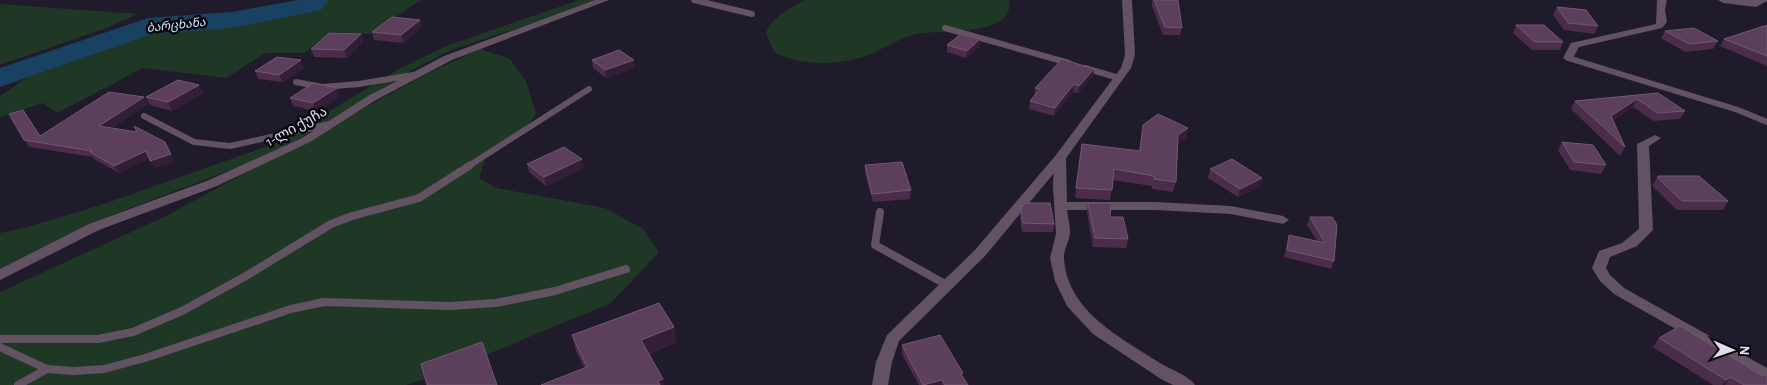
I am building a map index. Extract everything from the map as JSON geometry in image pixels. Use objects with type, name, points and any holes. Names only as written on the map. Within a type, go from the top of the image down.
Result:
[{"type":"street","name":"1-ლი ქუჩა","points":[[0,275],[94,227],[212,183],[266,160],[306,140],[413,74],[490,41],[604,0]]},
{"type":"street","points":[[880,385],[884,362],[892,339],[980,253],[1060,158],[1126,68],[1130,55],[1127,0]]},
{"type":"street","points":[[1568,58],[1575,45],[1658,26],[1662,22],[1660,10],[1662,0]]},
{"type":"street","points":[[1722,0],[1756,4],[1763,0]]},
{"type":"street","points":[[1656,138],[1643,144],[1646,230],[1638,240],[1604,254],[1599,268],[1605,278],[1619,291],[1767,375]]},
{"type":"street","points":[[1060,158],[1059,187],[1063,234],[1057,258],[1062,281],[1074,306],[1098,330],[1167,375],[1186,385]]},
{"type":"street","points":[[1061,206],[1155,206],[1231,210],[1283,220]]},
{"type":"lane","points":[[694,0],[752,14]]},
{"type":"lane","points":[[945,28],[1119,78]]},
{"type":"lane","points":[[1568,58],[1738,110],[1767,122]]},
{"type":"lane","points":[[296,82],[322,87],[359,84],[413,74]]},
{"type":"lane","points":[[0,339],[98,339],[133,332],[182,311],[246,276],[331,224],[352,216],[419,198],[589,89]]},
{"type":"lane","points":[[144,116],[194,142],[230,146],[334,123]]},
{"type":"lane","points":[[880,212],[875,245],[947,285]]},
{"type":"lane","points":[[0,347],[47,369],[73,371],[104,369],[145,358],[291,309],[324,302],[449,306],[496,303],[555,291],[626,268]]},
{"type":"lane","points":[[18,385],[47,369]]},
{"type":"green space","points":[[326,0],[421,0],[370,34],[330,32],[304,53],[265,53],[226,78],[143,68],[57,113],[43,103],[0,117],[0,96],[44,66],[106,44],[146,33],[203,28],[304,10],[320,5]]},
{"type":"green space","points":[[579,0],[596,0],[575,9],[451,50],[412,70],[299,139],[251,162],[94,222],[0,269],[0,233],[28,227],[101,205],[279,142],[402,67],[449,45]]},
{"type":"green space","points":[[804,0],[1009,0],[1008,12],[1001,21],[989,26],[916,34],[859,58],[834,63],[822,63],[798,60],[774,52],[766,33],[777,17]]},
{"type":"green space","points":[[0,4],[138,14],[106,28],[0,65]]},
{"type":"green space","points":[[480,49],[510,59],[526,81],[536,114],[527,126],[486,156],[479,178],[496,188],[605,208],[643,229],[659,252],[611,303],[440,374],[406,385],[0,385],[0,292],[164,217],[427,74]]},
{"type":"building","points":[[1154,0],[1178,0],[1182,28],[1165,27]]},
{"type":"building","points":[[1557,7],[1586,10],[1598,26],[1568,23]]},
{"type":"building","points":[[392,17],[420,20],[401,35],[372,32]]},
{"type":"building","points":[[1516,25],[1544,25],[1563,42],[1535,42]]},
{"type":"building","points":[[1767,25],[1767,56],[1724,39]]},
{"type":"building","points":[[1694,28],[1718,41],[1689,44],[1665,31]]},
{"type":"building","points":[[329,33],[361,34],[344,50],[311,49]]},
{"type":"building","points":[[961,34],[980,39],[967,51],[947,45]]},
{"type":"building","points":[[619,50],[634,60],[605,70],[592,60]]},
{"type":"building","points":[[277,57],[301,60],[279,75],[255,71]]},
{"type":"building","points":[[1062,59],[1094,69],[1079,86],[1074,84],[1055,108],[1030,101],[1040,89],[1035,88]]},
{"type":"building","points":[[178,80],[199,85],[168,102],[146,97]]},
{"type":"building","points":[[313,83],[337,88],[313,103],[290,98]]},
{"type":"building","points":[[109,92],[144,97],[99,126],[137,132],[134,126],[165,142],[171,154],[150,161],[146,151],[114,166],[90,152],[92,151],[24,140],[9,114],[23,110],[40,136]]},
{"type":"building","points":[[1658,93],[1685,111],[1658,113],[1637,99],[1611,116],[1625,147],[1575,101]]},
{"type":"building","points":[[1158,114],[1188,128],[1178,135],[1176,182],[1154,179],[1154,176],[1114,169],[1112,190],[1076,188],[1082,144],[1140,151],[1143,125]]},
{"type":"building","points":[[1562,142],[1593,145],[1606,165],[1574,162]]},
{"type":"building","points":[[564,147],[582,159],[544,177],[527,164]]},
{"type":"building","points":[[1232,159],[1262,178],[1240,189],[1210,169]]},
{"type":"building","points":[[902,162],[911,190],[872,194],[865,165]]},
{"type":"building","points":[[1658,176],[1699,176],[1728,201],[1682,201]]},
{"type":"building","points":[[1026,203],[1050,203],[1054,224],[1023,223],[1021,208]]},
{"type":"building","points":[[1088,203],[1111,203],[1110,217],[1123,217],[1128,239],[1095,238]]},
{"type":"building","points":[[1310,217],[1332,217],[1337,225],[1334,261],[1287,250],[1289,235],[1325,243]]},
{"type":"building","points":[[659,303],[674,327],[641,340],[663,379],[658,381],[660,385],[541,385],[587,367],[572,335]]},
{"type":"building","points":[[1680,326],[1763,376],[1767,374],[1767,385],[1744,385],[1731,377],[1726,380],[1659,338]]},
{"type":"building","points":[[940,335],[963,373],[961,374],[968,385],[945,385],[942,380],[923,385],[902,345]]},
{"type":"building","points":[[482,342],[497,385],[427,385],[421,364]]},
{"type":"waterway","name":"ბარცხანა","points":[[0,78],[148,26],[232,20],[312,5],[316,0]]}]
